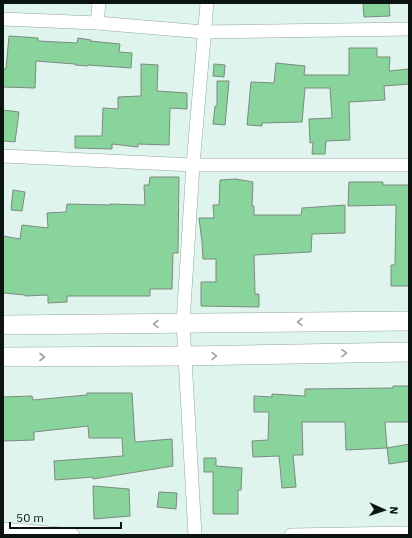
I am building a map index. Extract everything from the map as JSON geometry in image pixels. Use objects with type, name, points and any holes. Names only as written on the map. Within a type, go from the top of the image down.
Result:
[{"type":"main road","points":[[3,325],[409,320]]},
{"type":"main road","points":[[3,357],[184,356],[409,352]]},
{"type":"street","points":[[97,23],[99,3]]},
{"type":"street","points":[[195,535],[183,323],[193,165],[207,3]]},
{"type":"street","points":[[3,19],[97,23],[204,32],[409,29]]},
{"type":"street","points":[[3,156],[193,165],[409,165]]},
{"type":"street","points":[[3,528],[73,535]]},
{"type":"street","points":[[291,535],[409,533]]},
{"type":"building","points":[[363,3],[389,3],[390,16],[364,17]]},
{"type":"building","points":[[9,36],[38,38],[38,41],[77,43],[78,38],[91,40],[90,41],[120,44],[119,52],[132,53],[131,68],[36,61],[35,88],[3,87],[3,69],[6,69]]},
{"type":"building","points":[[349,48],[377,48],[377,57],[390,57],[389,71],[409,69],[409,84],[384,86],[385,100],[349,102],[350,140],[326,141],[325,154],[312,154],[313,142],[310,143],[309,119],[332,118],[330,88],[305,88],[302,122],[262,123],[262,126],[247,125],[251,82],[274,83],[276,63],[305,66],[304,75],[349,75]]},
{"type":"building","points":[[141,64],[158,65],[157,91],[187,93],[187,109],[170,108],[169,145],[138,144],[138,147],[112,144],[112,149],[75,148],[75,136],[102,136],[103,108],[118,109],[118,97],[141,96]]},
{"type":"building","points":[[214,64],[225,65],[224,77],[213,76]]},
{"type":"building","points":[[217,81],[229,81],[225,125],[213,124],[215,106],[217,106]]},
{"type":"building","points":[[3,110],[19,112],[15,142],[3,141]]},
{"type":"building","points":[[150,177],[179,177],[178,253],[173,253],[172,289],[150,289],[150,296],[67,296],[67,302],[48,303],[48,295],[25,296],[3,293],[3,236],[20,239],[22,225],[48,228],[47,213],[66,212],[67,204],[145,205],[144,185],[149,185]]},
{"type":"building","points":[[236,179],[253,182],[252,206],[254,206],[254,215],[301,215],[302,208],[345,205],[345,233],[312,234],[311,252],[254,255],[255,294],[259,294],[259,307],[201,306],[201,282],[216,282],[216,259],[203,259],[199,218],[214,218],[213,205],[219,205],[220,180]]},
{"type":"building","points":[[349,182],[383,182],[383,185],[409,185],[409,286],[391,286],[391,265],[395,265],[396,205],[348,206]]},
{"type":"building","points":[[13,190],[25,192],[22,211],[11,210]]},
{"type":"building","points":[[393,386],[409,386],[409,422],[385,422],[387,448],[346,450],[345,422],[302,422],[303,455],[293,455],[296,487],[282,488],[279,456],[253,457],[252,441],[268,440],[269,412],[254,412],[254,396],[272,397],[272,394],[305,396],[305,389],[393,388]]},
{"type":"building","points":[[87,393],[132,393],[135,442],[172,439],[173,466],[93,479],[93,477],[55,480],[54,461],[123,456],[122,438],[89,438],[88,426],[34,432],[34,440],[3,441],[3,397],[32,396],[33,400],[87,395]]},
{"type":"building","points":[[409,444],[409,461],[389,464],[387,448]]},
{"type":"building","points":[[204,458],[216,458],[216,466],[242,468],[241,490],[238,490],[238,514],[213,514],[213,472],[204,472]]},
{"type":"building","points":[[93,486],[129,489],[130,516],[94,519]]},
{"type":"building","points":[[159,492],[177,493],[176,509],[157,507]]}]
